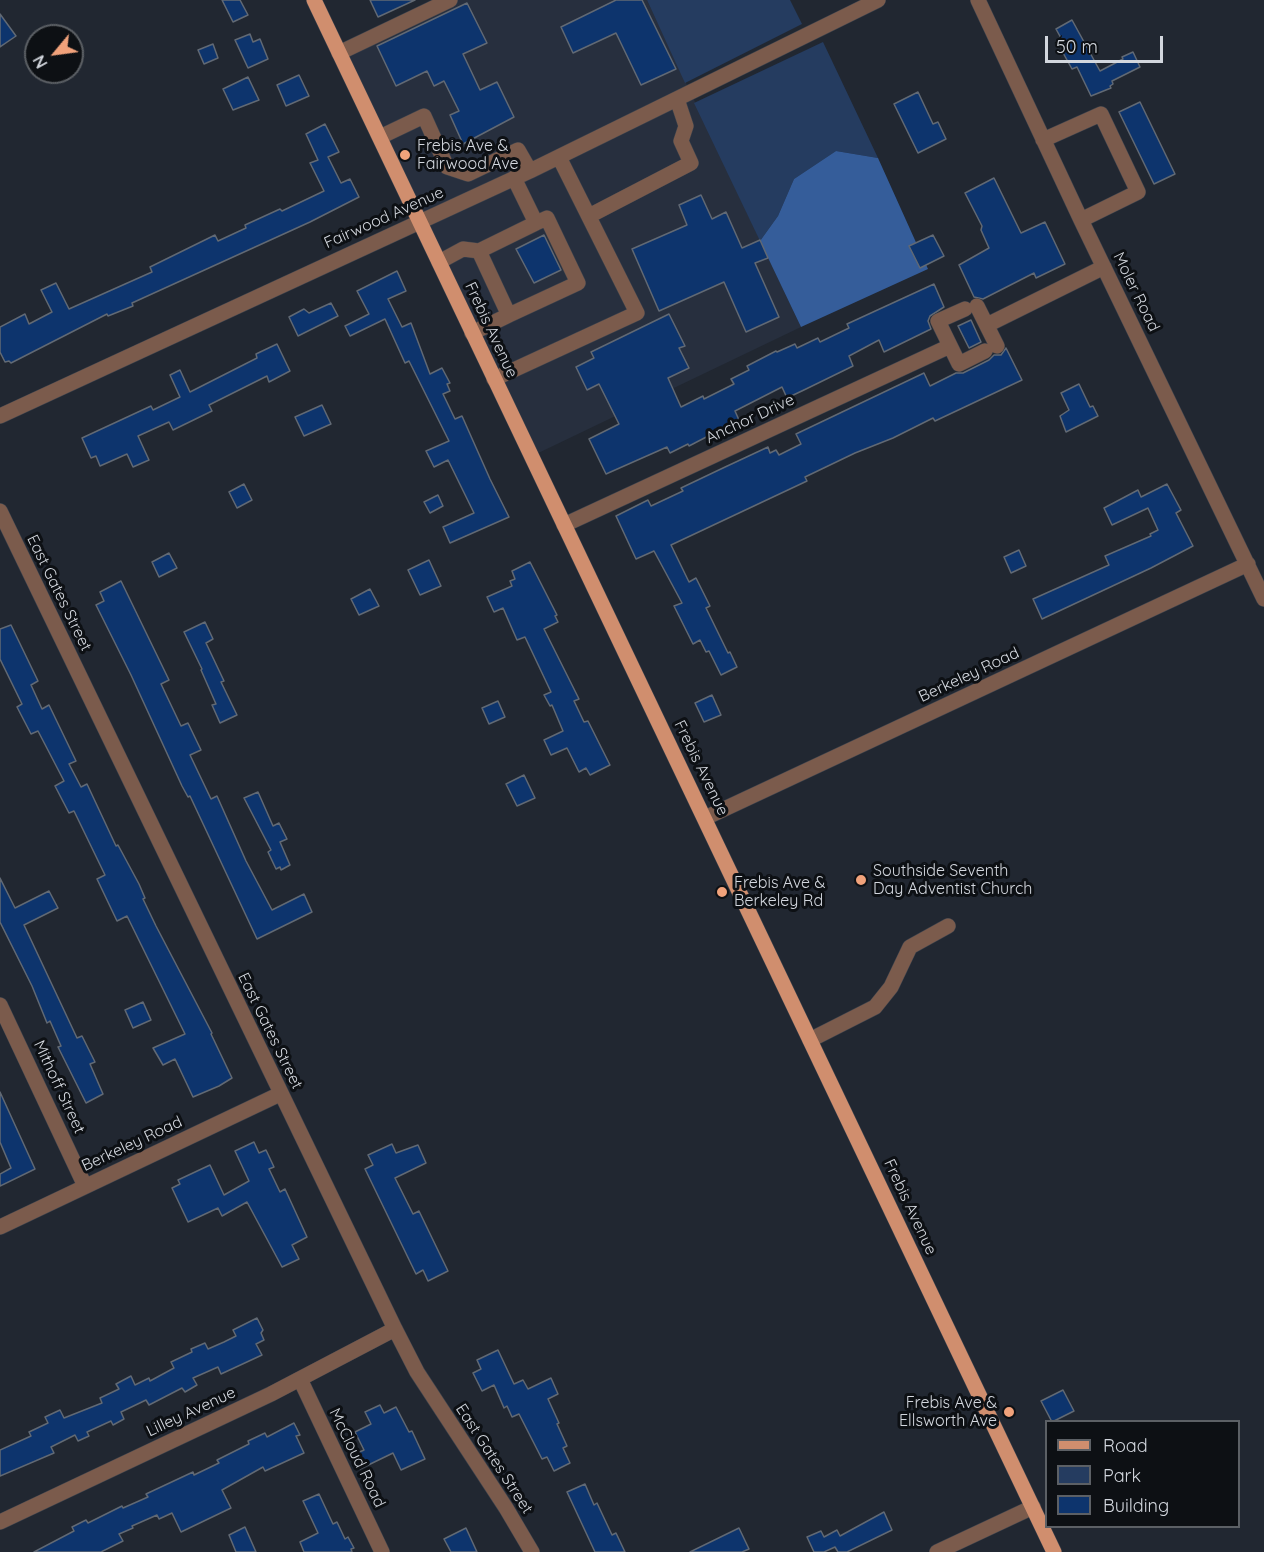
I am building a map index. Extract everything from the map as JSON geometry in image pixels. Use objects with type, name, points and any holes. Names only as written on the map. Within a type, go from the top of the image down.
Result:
[{"type":"main road","name":"Frebis Avenue","points":[[314,0],[1054,1552]]},
{"type":"street","points":[[339,53],[450,0]]},
{"type":"street","name":"Fairwood Avenue","points":[[0,416],[530,171],[878,0]]},
{"type":"street","name":"Moler Road","points":[[978,0],[1264,599]]},
{"type":"street","points":[[589,216],[691,163],[681,141],[686,126],[677,99]]},
{"type":"street","points":[[1044,140],[1101,114],[1138,192],[1082,220]]},
{"type":"street","points":[[380,137],[424,116],[447,167],[468,174],[518,150],[530,171]]},
{"type":"street","points":[[494,379],[637,313],[559,157]]},
{"type":"street","points":[[514,178],[536,223]]},
{"type":"street","points":[[439,262],[463,249],[479,251],[547,218],[578,283],[472,333]]},
{"type":"street","points":[[479,251],[509,315]]},
{"type":"street","points":[[987,325],[1104,267]]},
{"type":"street","points":[[971,307],[987,325],[991,349],[959,364],[938,321],[971,307]]},
{"type":"street","name":"Anchor Drive","points":[[564,525],[950,346]]},
{"type":"street","name":"East Gates Street","points":[[0,512],[395,1329],[417,1372],[532,1552]]},
{"type":"street","name":"Berkeley Road","points":[[705,818],[1248,564]]},
{"type":"street","points":[[810,1040],[875,1007],[891,987],[910,947],[948,926]]},
{"type":"street","name":"Mithoff Street","points":[[0,1005],[86,1186]]},
{"type":"street","name":"Berkeley Road","points":[[0,1227],[280,1094]]},
{"type":"street","name":"Lilley Avenue","points":[[0,1522],[300,1379],[395,1329]]},
{"type":"street","name":"McCloud Road","points":[[300,1379],[382,1552]]},
{"type":"street","points":[[937,1552],[1032,1507]]},
{"type":"shaded area","points":[[445,0],[647,0],[801,327],[530,457],[340,50]]},
{"type":"shaded area","points":[[836,151],[878,158],[928,269],[801,327],[760,241],[778,216],[794,179]]},
{"type":"green space","points":[[647,0],[790,0],[802,24],[685,83]]},
{"type":"green space","points":[[823,42],[878,158],[836,151],[794,179],[778,216],[760,241],[694,103]]},
{"type":"building","points":[[222,0],[240,0],[248,15],[233,22]]},
{"type":"building","points":[[370,0],[415,0],[378,17]]},
{"type":"building","points":[[616,0],[642,0],[676,69],[641,85],[616,33],[573,53],[561,27]]},
{"type":"building","points":[[467,3],[487,43],[463,54],[480,90],[497,82],[514,117],[463,144],[450,115],[459,111],[444,81],[434,86],[427,71],[396,86],[377,46]]},
{"type":"building","points":[[0,14],[16,36],[0,47]]},
{"type":"building","points":[[1072,20],[1100,71],[1133,52],[1140,67],[1112,81],[1111,88],[1091,96],[1077,67],[1072,69],[1062,51],[1067,49],[1056,29]]},
{"type":"building","points":[[250,34],[253,42],[260,39],[268,59],[248,68],[235,40]]},
{"type":"building","points":[[213,44],[218,58],[204,64],[198,50]]},
{"type":"building","points":[[299,75],[309,96],[286,106],[277,85]]},
{"type":"building","points":[[248,77],[259,100],[233,110],[223,89]]},
{"type":"building","points":[[918,92],[933,124],[938,122],[946,139],[918,153],[894,104]]},
{"type":"building","points":[[1140,102],[1175,174],[1154,184],[1119,112]]},
{"type":"building","points":[[325,124],[339,152],[328,157],[341,183],[350,179],[359,197],[310,222],[132,303],[133,306],[108,316],[107,314],[11,363],[5,362],[0,352],[0,327],[25,314],[29,324],[52,312],[41,290],[56,283],[69,309],[152,272],[150,267],[215,235],[218,241],[246,228],[245,225],[324,191],[310,163],[318,160],[306,134]]},
{"type":"building","points":[[994,178],[1021,233],[1045,222],[1065,264],[1036,278],[1034,273],[983,299],[974,297],[959,265],[989,248],[981,230],[982,226],[965,193]]},
{"type":"building","points":[[701,195],[712,219],[726,212],[742,248],[760,240],[768,258],[755,263],[779,317],[746,332],[724,282],[659,311],[632,249],[687,225],[679,205]]},
{"type":"building","points":[[544,235],[561,270],[534,283],[516,249]]},
{"type":"building","points":[[933,235],[944,256],[920,268],[909,246]]},
{"type":"building","points":[[397,271],[406,291],[388,299],[402,327],[411,323],[430,374],[442,368],[450,383],[447,384],[450,391],[443,394],[455,419],[462,416],[509,517],[450,543],[443,527],[474,513],[448,460],[434,467],[426,451],[449,441],[409,361],[405,363],[385,319],[350,336],[345,326],[369,314],[357,291]]},
{"type":"building","points":[[934,284],[944,307],[930,316],[928,321],[931,329],[884,352],[879,340],[849,356],[853,366],[787,398],[782,387],[735,411],[739,420],[689,446],[688,444],[670,453],[667,447],[606,474],[589,439],[619,424],[599,384],[587,390],[576,367],[594,358],[591,352],[669,314],[685,346],[679,348],[689,368],[668,378],[681,407],[703,396],[704,399],[734,384],[731,379],[749,370],[747,366],[776,351],[795,344],[797,348],[818,338],[820,342],[849,328],[847,324]]},
{"type":"building","points":[[331,303],[338,316],[298,336],[289,317],[304,309],[309,313]]},
{"type":"building","points":[[971,320],[981,342],[969,348],[958,326]]},
{"type":"building","points":[[277,344],[290,371],[269,382],[267,376],[209,405],[212,411],[173,430],[169,422],[138,436],[149,460],[133,467],[127,454],[100,466],[96,456],[91,458],[82,438],[151,406],[153,410],[180,397],[170,375],[180,370],[190,392],[257,358],[256,354]]},
{"type":"building","points":[[1006,348],[1022,380],[935,421],[933,418],[893,438],[855,453],[805,477],[807,481],[671,545],[689,582],[696,578],[710,606],[706,608],[737,667],[721,675],[709,651],[706,652],[700,640],[693,644],[674,606],[682,603],[654,551],[636,559],[616,516],[648,500],[651,506],[683,491],[681,488],[768,447],[770,453],[776,450],[779,455],[801,444],[796,434],[924,373],[930,386],[956,373],[963,373],[989,360],[994,355],[1001,355]]},
{"type":"building","points":[[1079,384],[1090,407],[1093,406],[1098,416],[1066,432],[1060,416],[1069,410],[1061,393]]},
{"type":"building","points":[[322,405],[331,424],[304,436],[295,417]]},
{"type":"building","points":[[244,484],[252,500],[237,508],[229,492]]},
{"type":"building","points":[[1167,484],[1181,510],[1176,513],[1193,546],[1042,619],[1033,599],[1109,565],[1105,556],[1151,536],[1150,534],[1158,530],[1148,508],[1112,525],[1104,508],[1138,490],[1141,497]]},
{"type":"building","points":[[438,495],[443,506],[430,513],[424,502]]},
{"type":"building","points":[[1019,550],[1026,566],[1011,573],[1004,557]]},
{"type":"building","points":[[169,553],[177,568],[159,577],[152,562]]},
{"type":"building","points":[[429,560],[441,586],[420,595],[408,570]]},
{"type":"building","points":[[530,562],[557,615],[555,616],[558,622],[544,629],[579,699],[574,701],[584,722],[588,721],[610,765],[590,775],[586,768],[579,772],[567,748],[551,755],[544,740],[563,731],[552,705],[550,706],[544,695],[551,692],[525,637],[517,640],[503,608],[494,612],[487,597],[512,586],[510,581],[515,579],[512,571]]},
{"type":"building","points":[[121,581],[169,680],[161,684],[181,726],[188,723],[201,750],[190,755],[211,799],[217,796],[246,861],[272,910],[304,894],[312,912],[257,939],[96,605],[104,601],[100,592]]},
{"type":"building","points":[[370,589],[379,606],[359,615],[351,599]]},
{"type":"building","points":[[205,622],[213,639],[206,643],[237,715],[220,723],[212,705],[216,704],[184,632]]},
{"type":"building","points":[[11,625],[38,681],[31,685],[42,709],[49,705],[76,761],[69,764],[81,787],[87,784],[116,846],[118,845],[139,884],[145,898],[143,899],[212,1033],[232,1078],[193,1097],[175,1059],[163,1065],[153,1048],[185,1034],[127,916],[117,921],[97,879],[105,875],[74,811],[69,813],[55,786],[64,781],[38,731],[31,734],[17,707],[22,704],[0,659],[0,629]]},
{"type":"building","points":[[712,695],[721,715],[704,722],[695,703]]},
{"type":"building","points":[[498,701],[505,717],[489,724],[482,708]]},
{"type":"building","points":[[524,775],[535,798],[517,806],[506,784]]},
{"type":"building","points":[[258,792],[273,826],[279,823],[287,839],[280,842],[290,865],[281,870],[280,867],[276,869],[268,852],[271,850],[244,798]]},
{"type":"building","points":[[0,878],[15,908],[49,891],[58,908],[24,925],[77,1038],[82,1036],[95,1062],[90,1064],[103,1094],[86,1103],[58,1047],[61,1046],[50,1021],[47,1023],[32,986],[0,922]]},
{"type":"building","points":[[143,1002],[151,1020],[133,1028],[125,1010]]},
{"type":"building","points":[[0,1092],[35,1169],[0,1186],[0,1174],[11,1168],[0,1142]]},
{"type":"building","points":[[254,1142],[259,1153],[266,1150],[274,1167],[269,1169],[280,1192],[285,1189],[307,1237],[292,1245],[299,1259],[282,1267],[247,1202],[222,1216],[218,1208],[188,1222],[172,1188],[180,1184],[178,1180],[210,1165],[224,1195],[249,1181],[235,1151]]},
{"type":"building","points":[[392,1144],[396,1153],[418,1145],[426,1163],[395,1178],[413,1214],[419,1211],[448,1271],[428,1281],[423,1270],[416,1274],[365,1169],[373,1165],[368,1155]]},
{"type":"building","points":[[257,1318],[263,1330],[261,1333],[264,1340],[256,1344],[262,1355],[221,1374],[218,1367],[193,1378],[197,1385],[185,1392],[182,1388],[149,1405],[146,1400],[121,1412],[124,1419],[113,1425],[111,1421],[87,1432],[89,1436],[78,1441],[75,1435],[51,1447],[54,1453],[0,1476],[0,1450],[31,1436],[29,1432],[48,1423],[45,1417],[60,1410],[64,1418],[102,1403],[100,1398],[119,1389],[116,1384],[131,1376],[135,1385],[149,1378],[150,1381],[174,1368],[171,1362],[192,1352],[191,1349],[205,1343],[208,1349],[224,1342],[236,1336],[233,1330]]},
{"type":"building","points":[[498,1350],[514,1384],[523,1380],[528,1389],[551,1378],[558,1394],[548,1399],[567,1446],[563,1448],[570,1463],[554,1471],[547,1457],[542,1459],[519,1414],[512,1417],[507,1406],[504,1408],[494,1385],[482,1391],[473,1373],[481,1369],[477,1360]]},
{"type":"building","points":[[1063,1390],[1074,1411],[1056,1420],[1051,1420],[1041,1401]]},
{"type":"building","points":[[380,1405],[384,1413],[396,1407],[409,1432],[412,1431],[425,1459],[401,1470],[393,1453],[360,1469],[353,1455],[364,1450],[355,1432],[371,1424],[365,1412]]},
{"type":"building","points":[[294,1423],[300,1435],[296,1436],[304,1453],[265,1471],[263,1467],[222,1490],[231,1508],[181,1532],[172,1513],[159,1519],[157,1515],[119,1534],[123,1541],[101,1552],[34,1552],[74,1531],[72,1527],[86,1520],[88,1523],[122,1506],[123,1508],[148,1497],[146,1494],[193,1472],[194,1475],[219,1463],[217,1460],[249,1444],[248,1441],[265,1433],[267,1437]]},
{"type":"building","points":[[585,1484],[594,1505],[597,1503],[612,1535],[616,1533],[625,1552],[595,1552],[567,1492]]},
{"type":"building","points":[[319,1494],[333,1524],[337,1522],[345,1539],[348,1537],[354,1548],[351,1549],[352,1552],[304,1552],[300,1542],[318,1533],[303,1501]]},
{"type":"building","points":[[884,1512],[892,1530],[847,1552],[838,1552],[835,1547],[824,1552],[814,1552],[807,1537],[821,1531],[824,1537],[837,1530],[840,1536]]},
{"type":"building","points":[[245,1527],[256,1552],[236,1552],[229,1535]]},
{"type":"building","points":[[466,1528],[477,1552],[451,1552],[444,1539]]},
{"type":"building","points":[[739,1528],[749,1549],[742,1552],[690,1552]]},
{"type":"place","name":"Frebis Ave & Fairwood Ave","points":[[405,155]]},
{"type":"place","name":"Southside Seventh Day Adventist Church","points":[[861,880]]},
{"type":"place","name":"Frebis Ave & Berkeley Rd","points":[[722,892]]},
{"type":"place","name":"Frebis Ave & Ellsworth Ave","points":[[1009,1412]]}]
